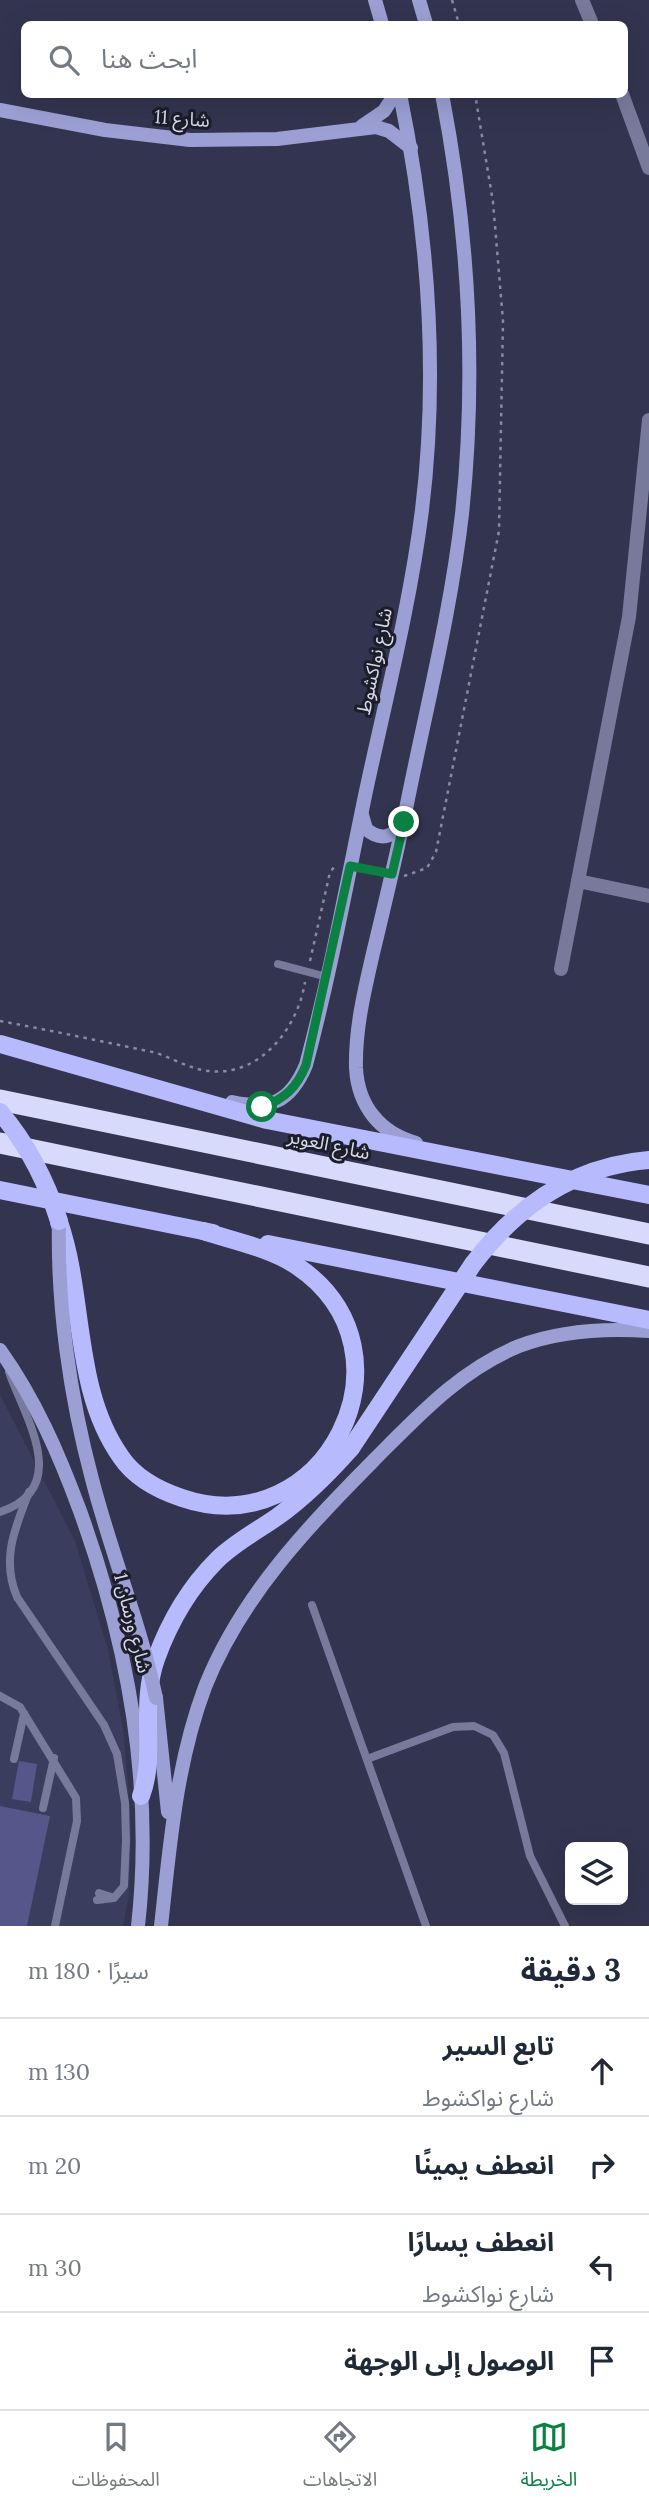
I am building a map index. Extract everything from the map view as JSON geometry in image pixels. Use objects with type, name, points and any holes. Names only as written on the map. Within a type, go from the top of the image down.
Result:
[{"type":"highway","name":"شارع العوير","points":[[0,1100],[649,1234]]},
{"type":"highway","points":[[0,1143],[649,1277]]},
{"type":"main road","points":[[0,1044],[280,1123],[649,1195]]},
{"type":"main road","points":[[0,1112],[27,1146],[47,1182],[70,1259],[92,1387],[111,1442],[122,1459],[149,1483],[197,1503],[225,1506],[259,1500],[291,1488],[318,1467],[338,1440],[349,1417],[354,1399],[356,1368],[347,1328],[339,1310],[320,1285],[297,1266],[269,1252],[203,1231]]},
{"type":"main road","points":[[141,1796],[147,1774],[146,1724],[150,1679],[169,1626],[185,1600],[218,1559],[305,1496],[351,1448],[473,1264],[495,1235],[517,1214],[542,1196],[578,1177],[627,1162],[649,1160]]},
{"type":"main road","points":[[0,1190],[649,1320]]},
{"type":"street","points":[[375,0],[381,21]]},
{"type":"street","points":[[419,0],[425,21]]},
{"type":"street","points":[[582,0],[591,21]]},
{"type":"street","points":[[362,126],[384,111],[394,98]]},
{"type":"street","name":"شارع نواكشوط","points":[[162,1088],[248,1106],[262,1107],[276,1102],[300,1080],[327,977],[407,600],[422,510],[429,419],[430,329],[424,238],[411,148],[398,98]]},
{"type":"street","points":[[443,98],[456,166],[467,253],[471,341],[469,429],[461,517],[449,591],[404,822],[361,1007],[356,1068],[360,1092],[370,1113],[386,1130],[404,1139],[492,1163]]},
{"type":"street","points":[[623,98],[649,168]]},
{"type":"street","name":"شارع 11","points":[[0,110],[105,130],[190,140],[276,139],[362,126],[389,131],[411,148]]},
{"type":"street","points":[[561,969],[618,688],[647,471],[649,420]]},
{"type":"street","points":[[636,552],[646,535],[649,505]]},
{"type":"street","points":[[362,810],[366,828],[373,835],[391,836],[404,822]]},
{"type":"street","points":[[578,881],[649,896]]},
{"type":"street","points":[[59,1221],[61,1290],[82,1439],[146,1654],[156,1698],[170,1838]]},
{"type":"street","points":[[160,1926],[170,1838],[193,1724],[221,1652],[260,1587],[322,1512],[450,1387],[495,1357],[519,1346],[572,1332],[599,1329],[649,1331]]},
{"type":"street","name":"شارع ورسان 1","points":[[2,1353],[48,1433],[100,1571],[129,1686],[141,1796],[144,1866],[138,1926]]},
{"type":"lane","points":[[278,964],[327,977]]},
{"type":"lane","points":[[2,1353],[38,1444],[39,1466],[9,1549],[12,1585],[104,1725],[117,1754],[125,1803],[124,1886],[114,1898],[98,1897]]},
{"type":"lane","points":[[0,1512],[15,1505],[29,1492]]},
{"type":"lane","points":[[312,1605],[426,1926]]},
{"type":"lane","points":[[0,1696],[16,1703],[74,1791],[77,1811],[55,1926]]},
{"type":"lane","points":[[14,1759],[24,1714]]},
{"type":"lane","points":[[367,1759],[453,1727],[474,1726],[493,1735],[504,1753],[530,1856],[565,1926]]},
{"type":"lane","points":[[43,1808],[54,1758]]},
{"type":"path","points":[[452,0],[458,21]]},
{"type":"path","points":[[0,1021],[156,1052],[198,1069],[229,1070],[259,1057],[286,1032],[298,1013],[332,868],[338,864],[401,876],[419,873],[433,860],[498,547],[503,321],[493,202],[476,98]]},
{"type":"shaded area","points":[[0,1395],[75,1541],[108,1650],[123,1729],[129,1797],[129,1895],[123,1926],[0,1926]]},
{"type":"shaded area","points":[[19,1761],[37,1764],[31,1802],[12,1799]]},
{"type":"shaded area","points":[[0,1806],[50,1816],[27,1926],[0,1926]]},
{"type":"route","points":[[262,1107],[289,1093],[300,1080],[306,1065],[350,866],[392,874],[404,822]]}]
